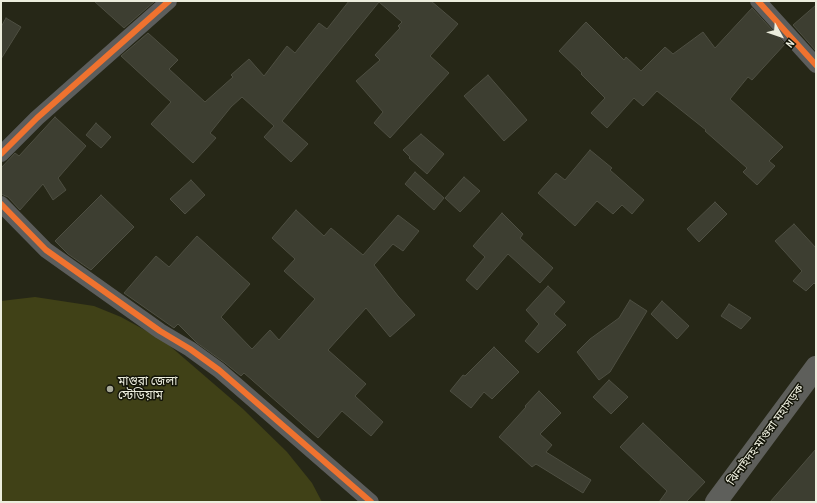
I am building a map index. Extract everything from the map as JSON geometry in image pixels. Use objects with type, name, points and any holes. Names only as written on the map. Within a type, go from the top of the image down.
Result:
[{"type":"highway","name":"ঝিনাইদহ-মাগুরা মহাসড়ক","points":[[716,502],[816,367]]},
{"type":"street","points":[[1,154],[37,118],[169,1]]},
{"type":"street","points":[[758,1],[816,65]]},
{"type":"street","points":[[1,204],[46,250],[160,331],[190,348],[219,370],[371,502]]},
{"type":"shaded area","name":"মাগুরা জেলা স্টেডিয়াম","points":[[35,297],[94,306],[121,317],[163,340],[243,409],[287,452],[312,483],[322,502],[1,502],[1,301]]},
{"type":"building","points":[[94,1],[155,1],[124,28]]},
{"type":"building","points":[[349,1],[431,1],[458,24],[430,56],[449,73],[390,138],[374,123],[383,112],[356,81],[380,60],[375,55],[400,28],[398,26],[402,22],[379,2],[282,121],[308,144],[291,162],[264,137],[274,126],[242,97],[231,107],[210,133],[216,138],[193,163],[151,124],[171,102],[121,56],[148,33],[178,60],[169,69],[205,102],[233,77],[231,75],[249,59],[264,76],[287,46],[295,53],[319,23],[327,29]]},
{"type":"building","points":[[816,5],[816,51],[793,25]]},
{"type":"building","points":[[752,8],[785,44],[752,80],[748,77],[730,99],[783,147],[769,161],[775,166],[757,185],[743,172],[747,168],[705,131],[706,130],[657,91],[643,106],[634,98],[607,128],[591,113],[605,98],[559,51],[586,22],[624,60],[626,57],[641,71],[665,47],[673,54],[703,32],[715,48]]},
{"type":"building","points":[[6,18],[21,27],[1,59],[1,27]]},
{"type":"building","points":[[488,75],[527,120],[504,141],[464,96]]},
{"type":"building","points":[[55,117],[86,146],[58,178],[66,190],[53,200],[43,184],[20,210],[8,197],[1,194],[1,168],[15,153],[19,156]]},
{"type":"building","points":[[96,123],[111,137],[101,148],[86,135]]},
{"type":"building","points":[[421,134],[444,154],[427,174],[409,158],[410,157],[403,150]]},
{"type":"building","points":[[590,150],[612,168],[610,170],[644,200],[632,214],[622,205],[613,214],[597,201],[575,226],[538,193],[556,173],[565,180]]},
{"type":"building","points":[[415,172],[444,198],[434,210],[405,184]]},
{"type":"building","points":[[464,177],[480,191],[460,212],[445,198]]},
{"type":"building","points":[[191,180],[205,195],[185,214],[170,199]]},
{"type":"building","points":[[101,195],[134,227],[91,270],[68,254],[55,241]]},
{"type":"building","points":[[715,202],[727,214],[699,242],[687,229]]},
{"type":"building","points":[[296,210],[324,236],[331,228],[363,255],[398,215],[419,231],[403,251],[393,244],[374,265],[415,315],[390,337],[366,308],[328,350],[366,384],[355,396],[383,422],[371,436],[342,411],[318,438],[244,373],[241,376],[197,343],[178,324],[174,328],[124,293],[156,256],[169,267],[197,236],[250,284],[221,317],[252,349],[270,330],[279,340],[315,299],[284,271],[295,259],[272,238]]},
{"type":"building","points":[[502,213],[523,234],[520,238],[553,268],[540,283],[508,254],[477,290],[466,280],[485,257],[473,246]]},
{"type":"building","points":[[794,224],[816,248],[816,285],[814,283],[806,291],[793,281],[802,271],[775,241]]},
{"type":"building","points":[[548,286],[565,302],[554,314],[566,325],[538,353],[525,341],[539,324],[526,310]]},
{"type":"building","points":[[630,300],[647,311],[610,372],[599,380],[577,352],[590,339],[619,318]]},
{"type":"building","points":[[662,301],[689,326],[677,339],[651,314]]},
{"type":"building","points":[[729,304],[751,318],[741,329],[721,316]]},
{"type":"building","points":[[494,347],[519,372],[492,399],[484,392],[471,408],[450,391],[463,375],[465,376]]},
{"type":"building","points":[[609,380],[628,397],[611,414],[593,397]]},
{"type":"building","points":[[539,391],[561,413],[540,434],[552,445],[546,452],[591,480],[583,493],[536,464],[532,467],[499,437]]},
{"type":"building","points":[[643,423],[705,482],[686,502],[659,502],[667,491],[620,447]]},
{"type":"building","points":[[816,449],[816,502],[770,502]]},
{"type":"cycle path","points":[[1,154],[37,118],[169,1]]},
{"type":"cycle path","points":[[758,1],[816,65]]},
{"type":"cycle path","points":[[1,204],[46,250],[160,331],[190,349],[219,370],[371,502]]},
{"type":"place","name":"মাগুরা জেলা স্টেডিয়াম","points":[[110,389]]}]
